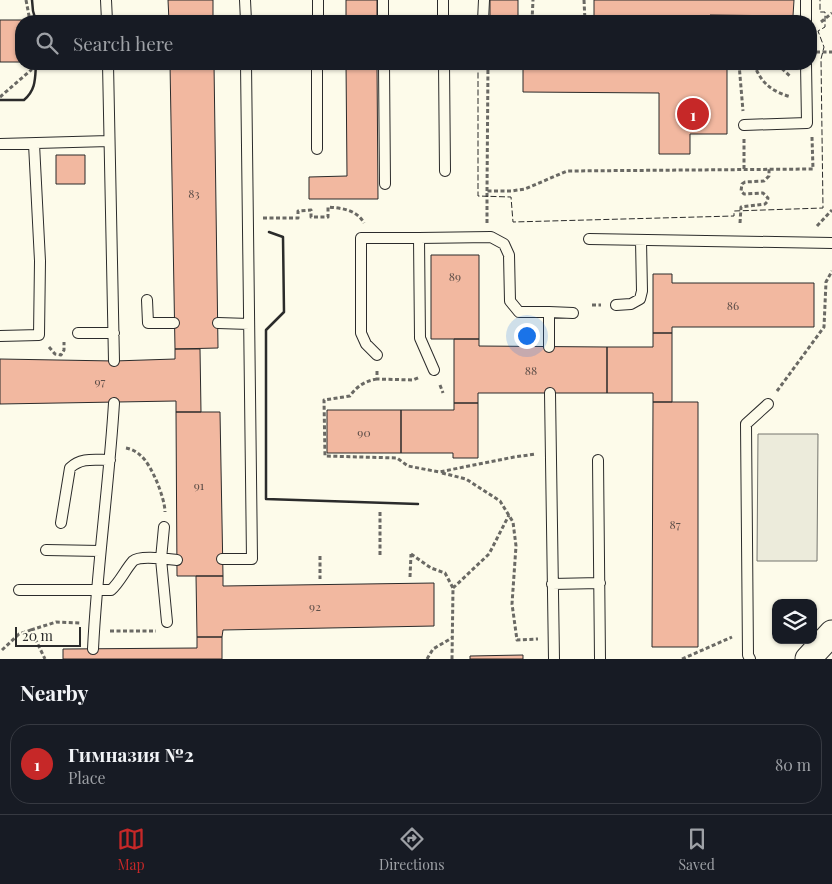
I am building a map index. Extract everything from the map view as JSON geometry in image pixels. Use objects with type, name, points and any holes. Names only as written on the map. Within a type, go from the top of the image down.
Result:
[{"type":"street","points":[[808,659],[832,633]]},
{"type":"lane","points":[[106,0],[107,15]]},
{"type":"lane","points":[[246,0],[246,15]]},
{"type":"lane","points":[[318,0],[318,15]]},
{"type":"lane","points":[[383,0],[383,15]]},
{"type":"lane","points":[[442,0],[443,15]]},
{"type":"lane","points":[[483,15],[484,0]]},
{"type":"lane","points":[[806,0],[806,15]]},
{"type":"lane","points":[[108,70],[114,361]]},
{"type":"lane","points":[[222,558],[252,558],[246,70]]},
{"type":"lane","points":[[317,70],[317,149]]},
{"type":"lane","points":[[384,70],[385,184]]},
{"type":"lane","points":[[444,70],[446,171]]},
{"type":"lane","points":[[744,124],[807,124],[806,70]]},
{"type":"lane","points":[[0,144],[109,141]]},
{"type":"lane","points":[[0,336],[39,335],[40,261],[34,144]]},
{"type":"lane","points":[[377,355],[366,344],[361,333],[360,238],[491,237],[504,244],[509,255],[510,301],[519,312],[573,313]]},
{"type":"lane","points":[[419,238],[420,338],[434,370]]},
{"type":"lane","points":[[589,239],[832,243]]},
{"type":"lane","points":[[616,305],[631,304],[640,299],[642,291],[641,241]]},
{"type":"lane","points":[[147,300],[148,323],[174,323]]},
{"type":"lane","points":[[549,312],[549,347]]},
{"type":"lane","points":[[218,323],[249,324]]},
{"type":"lane","points":[[78,333],[114,333]]},
{"type":"lane","points":[[550,393],[554,659]]},
{"type":"lane","points":[[93,649],[96,591],[112,443],[114,402]]},
{"type":"lane","points":[[750,659],[748,655],[746,424],[768,404]]},
{"type":"lane","points":[[61,523],[70,468],[76,462],[85,460],[110,460]]},
{"type":"lane","points":[[598,460],[600,659]]},
{"type":"lane","points":[[164,527],[161,559],[168,622]]},
{"type":"lane","points":[[46,550],[100,551]]},
{"type":"lane","points":[[19,590],[111,590],[119,583],[134,560],[140,558],[177,560]]},
{"type":"lane","points":[[552,584],[600,583]]},
{"type":"path","points":[[26,0],[29,15]]},
{"type":"path","points":[[532,15],[533,0]]},
{"type":"path","points":[[584,0],[585,15]]},
{"type":"path","points":[[817,52],[832,52]]},
{"type":"path","points":[[0,97],[31,70]]},
{"type":"path","points":[[487,237],[488,70]]},
{"type":"path","points":[[740,70],[744,124],[744,169]]},
{"type":"path","points":[[756,70],[758,77],[776,92],[791,97],[807,98]]},
{"type":"path","points":[[486,191],[525,189],[567,171],[813,169],[812,129],[807,124]]},
{"type":"path","points":[[740,223],[741,207],[764,204],[768,198],[763,193],[744,194],[741,191],[742,184],[745,182],[764,181],[769,176],[769,169]]},
{"type":"path","points":[[266,218],[298,218],[298,211],[311,210],[311,217],[328,217],[328,208],[342,208],[361,217],[368,229],[369,238]]},
{"type":"path","points":[[813,231],[832,210]]},
{"type":"path","points":[[768,404],[824,327],[826,282],[832,271]]},
{"type":"path","points":[[39,335],[55,354],[61,355],[64,347]]},
{"type":"path","points":[[377,355],[377,379]]},
{"type":"path","points":[[413,380],[377,379],[368,381],[356,388],[350,396],[324,400],[325,456],[398,458],[408,466],[466,479],[500,501],[513,522],[516,546],[512,604],[518,640]]},
{"type":"path","points":[[112,443],[131,449],[140,454],[146,461],[165,508]]},
{"type":"path","points":[[439,472],[514,457],[551,453]]},
{"type":"path","points":[[380,510],[380,554]]},
{"type":"path","points":[[453,588],[489,554],[509,515]]},
{"type":"path","points":[[410,577],[411,554],[431,568],[445,573],[453,588],[452,659]]},
{"type":"path","points":[[320,556],[320,579]]},
{"type":"path","points":[[2,650],[19,634],[56,622],[94,627],[159,631]]},
{"type":"path","points":[[31,630],[45,659]]},
{"type":"path","points":[[682,659],[727,638],[748,632]]},
{"type":"path","points":[[427,659],[433,649],[452,638]]},
{"type":"shaded area","points":[[758,434],[818,434],[817,561],[757,561]]},
{"type":"building","points":[[168,0],[213,0],[213,15],[169,15]]},
{"type":"building","points":[[346,0],[377,0],[377,15],[346,15]]},
{"type":"building","points":[[490,0],[518,0],[518,15],[490,15]]},
{"type":"building","points":[[594,0],[794,0],[793,15],[594,15]]},
{"type":"building","points":[[0,20],[15,20],[15,62],[0,62]]},
{"type":"building","points":[[170,70],[214,70],[218,348],[175,349]]},
{"type":"building","points":[[346,70],[377,70],[378,199],[309,199],[309,177],[347,176]]},
{"type":"building","points":[[523,70],[727,70],[727,134],[690,134],[690,154],[659,154],[659,93],[523,92]]},
{"type":"building","points":[[56,155],[85,155],[85,184],[56,184]]},
{"type":"building","points":[[431,255],[479,255],[479,339],[431,339]]},
{"type":"building","points":[[653,274],[672,274],[672,283],[814,283],[814,327],[672,327],[672,333],[653,333]]},
{"type":"building","points":[[653,333],[672,333],[672,402],[653,402],[653,393],[607,393],[607,347],[653,347]]},
{"type":"building","points":[[454,339],[479,339],[479,346],[607,347],[607,393],[478,393],[478,403],[454,403]]},
{"type":"building","points":[[175,349],[200,349],[201,412],[176,412],[176,401],[0,404],[0,359],[114,361],[175,359]]},
{"type":"building","points":[[653,402],[698,402],[698,647],[652,647]]},
{"type":"building","points":[[454,403],[478,403],[478,458],[453,458],[453,453],[401,453],[401,410],[454,410]]},
{"type":"building","points":[[327,410],[401,410],[401,453],[327,453]]},
{"type":"building","points":[[176,412],[220,412],[223,576],[177,576]]},
{"type":"building","points":[[196,576],[223,576],[223,586],[434,583],[434,626],[223,630],[222,637],[197,637]]},
{"type":"building","points":[[197,637],[222,637],[222,659],[63,659],[63,649],[197,648]]},
{"type":"building","points":[[523,655],[523,659],[470,659],[470,656]]},
{"type":"fence","points":[[478,70],[478,196],[511,197],[513,222],[734,216],[734,211],[823,208],[821,59],[824,47],[818,31],[825,27],[825,12],[820,12],[820,0]]},
{"type":"wall","points":[[32,0],[34,15]]},
{"type":"wall","points":[[0,100],[24,100],[31,92],[35,70]]},
{"type":"wall","points":[[269,232],[283,237],[284,312],[266,330],[266,499],[418,504]]},
{"type":"place","name":"Гимназия №2","points":[[693,114]]}]
